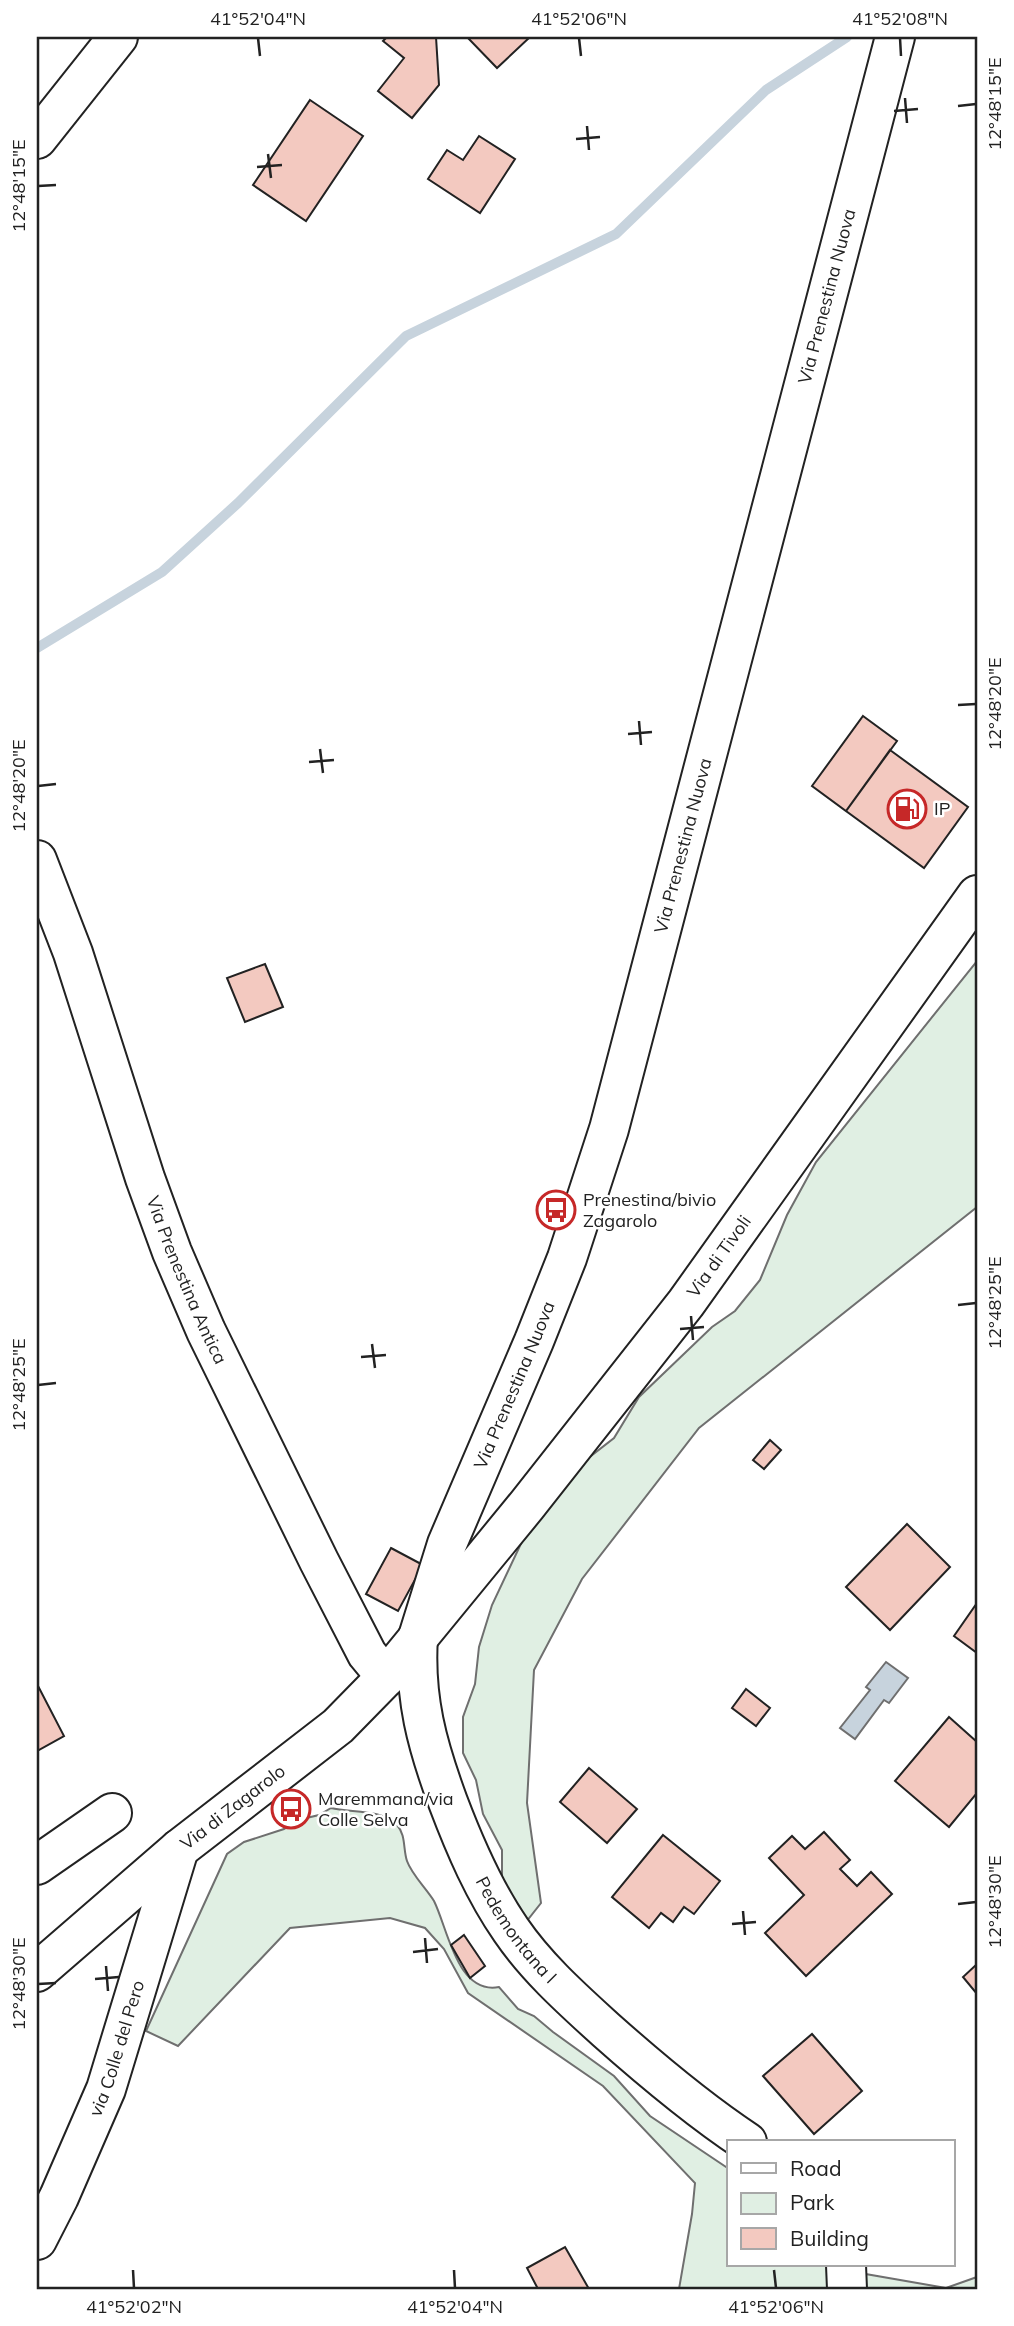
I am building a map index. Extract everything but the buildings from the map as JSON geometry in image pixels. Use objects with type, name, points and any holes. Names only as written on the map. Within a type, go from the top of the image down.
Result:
[{"type":"main road","points":[[37,139],[118,37]]},
{"type":"main road","name":"Via Prenestina Nuova","points":[[418,1637],[447,1544],[564,1268],[609,1129],[895,37]]},
{"type":"main road","name":"Via Prenestina Antica","points":[[37,860],[74,953],[145,1178],[172,1252],[206,1331],[319,1561],[367,1654],[386,1677]]},
{"type":"main road","name":"Via di Tivoli","points":[[418,1637],[527,1505],[686,1303],[977,895]]},
{"type":"main road","name":"Via di Zagarolo","points":[[37,1972],[179,1849],[338,1726],[386,1677],[418,1637]]},
{"type":"main road","name":"Pedemontana I","points":[[418,1637],[417,1684],[428,1743],[466,1849],[487,1892],[512,1932],[546,1974],[647,2067],[744,2140]]},
{"type":"main road","points":[[37,1865],[112,1813]]},
{"type":"main road","name":"via Colle del Pero","points":[[37,2240],[59,2197],[106,2089],[179,1849]]},
{"type":"main road","points":[[846,2266],[847,2289]]},
{"type":"green space","points":[[977,961],[977,1207],[699,1428],[582,1579],[534,1670],[527,1803],[541,1903],[522,1927],[502,1883],[502,1850],[483,1814],[476,1780],[463,1753],[463,1717],[475,1684],[479,1647],[492,1605],[526,1533],[564,1477],[614,1438],[639,1397],[712,1327],[735,1311],[760,1280],[787,1215],[816,1162]]},
{"type":"green space","points":[[331,1808],[384,1816],[397,1825],[402,1833],[409,1866],[434,1901],[456,1957],[473,1981],[485,1987],[499,1987],[518,2009],[534,2016],[614,2076],[650,2116],[727,2168],[727,2266],[852,2266],[860,2273],[946,2288],[977,2277],[977,2289],[679,2289],[695,2183],[603,2086],[468,1993],[444,1949],[425,1928],[390,1918],[290,1928],[178,2046],[146,2031],[227,1854],[244,1842],[284,1829],[298,1820],[319,1815]]},
{"type":"shaded area","points":[[886,1662],[908,1678],[889,1703],[884,1700],[855,1739],[840,1728],[870,1690],[866,1687]]},
{"type":"waterway","points":[[37,648],[162,572],[238,503],[406,336],[616,234],[766,90],[847,37]]},
{"type":"place","name":"IP","points":[[907,809]]},
{"type":"place","name":"Prenestina/bivio Zagarolo","points":[[556,1210]]},
{"type":"place","name":"Maremmana/via Colle Selva","points":[[291,1809]]}]
